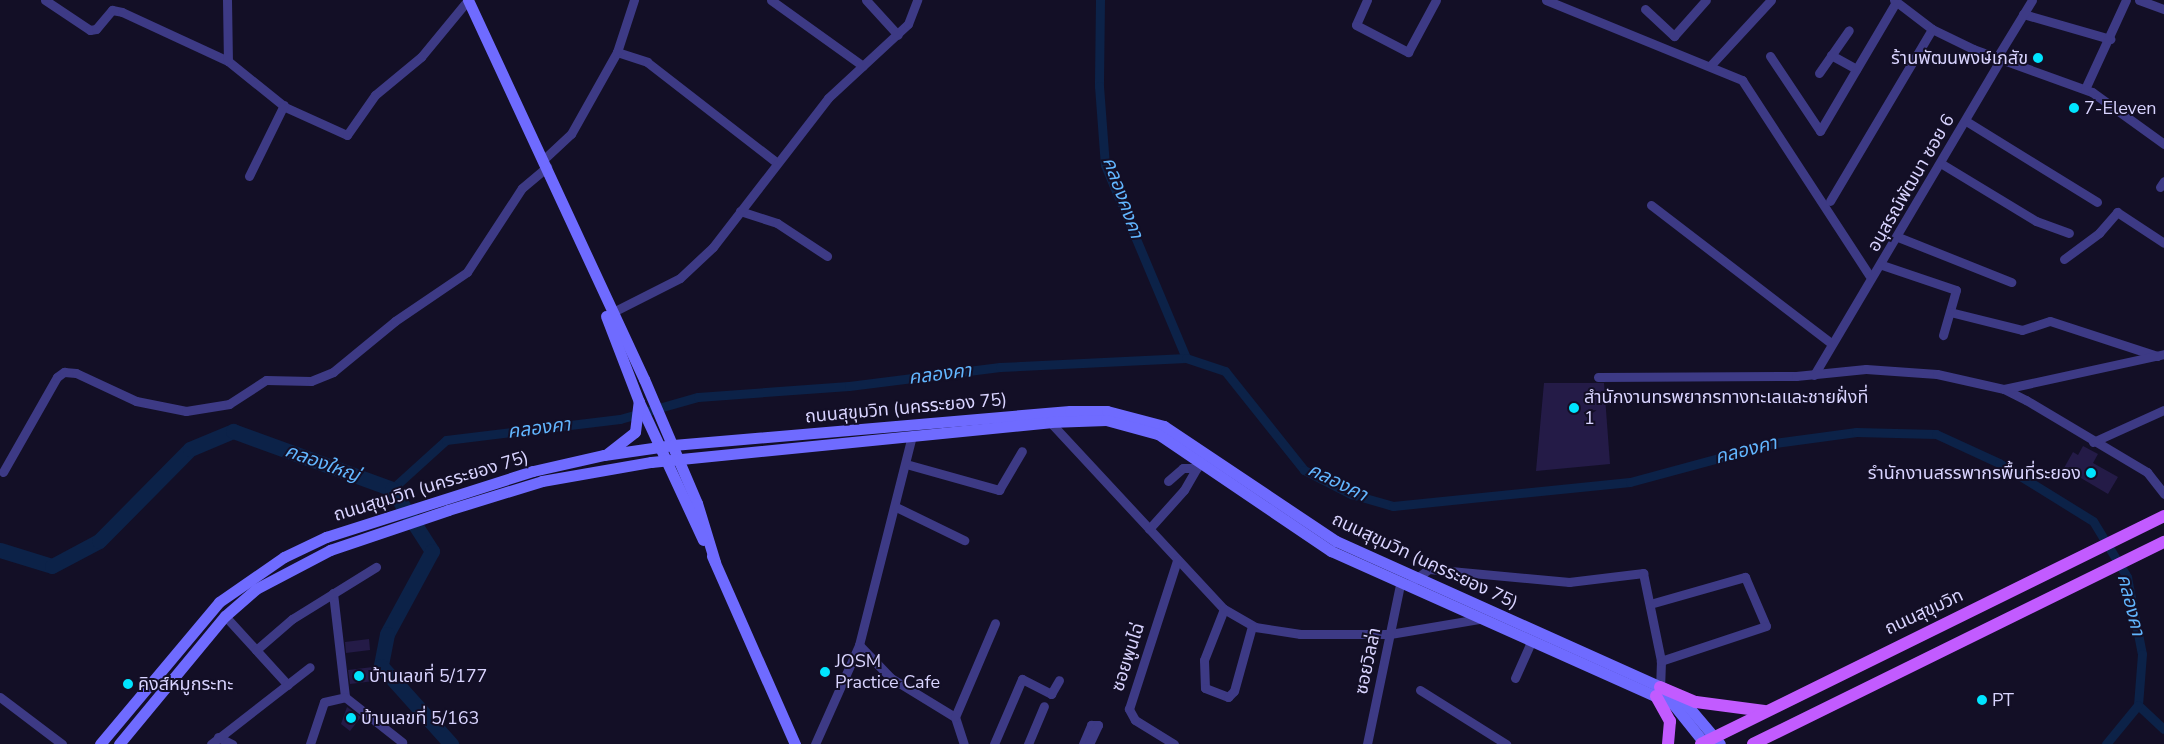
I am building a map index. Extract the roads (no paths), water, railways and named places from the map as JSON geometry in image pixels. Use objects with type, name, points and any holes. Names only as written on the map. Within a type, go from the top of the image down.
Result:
[{"type":"main road","name":"ถนนสุขุมวิท","points":[[1709,742],[2163,516]]},
{"type":"main road","points":[[1753,744],[1768,741],[2027,609],[2164,542]]},
{"type":"main road","points":[[1658,691],[1696,702],[1768,711]]},
{"type":"main road","points":[[1658,691],[1670,721],[1668,744]]},
{"type":"street","points":[[44,0],[90,30],[117,10],[228,61],[284,105],[341,134],[352,132],[375,95],[421,57],[468,0],[545,163],[594,279],[639,401],[665,460],[715,562],[795,744]]},
{"type":"street","points":[[227,0],[228,61]]},
{"type":"street","points":[[3,472],[56,377],[64,372],[76,373],[136,401],[186,411],[230,404],[266,380],[311,381],[333,372],[395,321],[467,272],[522,188],[571,134],[617,52],[634,0]]},
{"type":"street","points":[[771,0],[863,66]]},
{"type":"street","points":[[866,0],[898,35]]},
{"type":"street","points":[[611,313],[690,271],[740,211],[776,162],[828,98],[898,35],[912,18],[917,0]]},
{"type":"street","points":[[1367,0],[1356,25],[1408,52],[1436,0]]},
{"type":"street","points":[[1546,0],[1710,66],[1748,87],[1869,275]]},
{"type":"street","points":[[1645,9],[1674,36],[1706,0]]},
{"type":"street","points":[[1710,66],[1771,0]]},
{"type":"street","name":"อนุสรณ์พัฒนา ซอย 6","points":[[1814,375],[1869,275],[1882,266],[1942,164],[2032,0]]},
{"type":"street","points":[[2085,89],[2110,39],[2126,0]]},
{"type":"street","points":[[2139,0],[2164,9]]},
{"type":"street","points":[[1770,56],[1820,131],[1895,1],[1932,29],[1998,60],[2085,89],[2164,144]]},
{"type":"street","points":[[2023,14],[2110,39]]},
{"type":"street","points":[[1830,201],[1932,29]]},
{"type":"street","points":[[1819,73],[1849,30]]},
{"type":"street","points":[[617,52],[646,62],[776,162]]},
{"type":"street","points":[[1831,55],[1856,69]]},
{"type":"street","points":[[249,176],[284,105]]},
{"type":"street","points":[[1966,121],[2097,202]]},
{"type":"street","points":[[1942,164],[2036,221],[2069,233]]},
{"type":"street","points":[[1651,205],[1831,343]]},
{"type":"street","points":[[740,211],[777,223],[828,256]]},
{"type":"street","points":[[2064,259],[2117,212],[2164,243]]},
{"type":"street","points":[[1898,236],[2011,282]]},
{"type":"street","points":[[1882,266],[1956,290],[1943,334]]},
{"type":"street","points":[[594,279],[644,379],[665,426],[690,486],[715,562]]},
{"type":"street","points":[[1950,312],[2022,330],[2050,320],[2160,355]]},
{"type":"street","points":[[2004,389],[2160,355]]},
{"type":"street","points":[[1598,377],[1814,375],[1902,370],[2004,389],[2147,472],[2164,494]]},
{"type":"street","points":[[604,455],[631,437],[636,426],[639,401]]},
{"type":"street","points":[[2093,442],[2164,410]]},
{"type":"street","name":"ถนนสุขุมวิท (นครระยอง 75)","points":[[100,744],[219,602],[284,557],[326,537],[445,498],[604,455],[660,446],[1070,411],[1134,416],[1190,440],[1336,541],[1408,583],[1479,619],[1531,642],[1658,691]]},
{"type":"street","points":[[1050,422],[1176,560],[1224,609],[1252,626],[1300,634],[1390,634],[1479,619]]},
{"type":"street","name":"ถนนสุขุมวิท (นครระยอง 75)","points":[[119,744],[225,616],[256,590],[330,550],[448,510],[542,481],[665,460],[1050,422],[1130,425],[1158,434],[1199,464],[1324,547],[1693,707],[1709,742]]},
{"type":"street","points":[[815,744],[859,645],[896,507],[912,436]]},
{"type":"street","points":[[906,464],[999,490],[1022,451]]},
{"type":"street","points":[[690,486],[695,457]]},
{"type":"street","points":[[1148,529],[1184,490],[1199,464]]},
{"type":"street","points":[[1168,481],[1183,468],[1199,464]]},
{"type":"street","points":[[896,507],[964,540]]},
{"type":"street","name":"ซอยพูนไฉ่","points":[[1174,744],[1156,741],[1134,720],[1129,705],[1176,560]]},
{"type":"street","points":[[256,650],[292,619],[376,567]]},
{"type":"street","points":[[1408,583],[1429,570],[1569,582],[1643,573],[1660,661],[1658,691]]},
{"type":"street","points":[[1650,604],[1745,577],[1766,626],[1660,661]]},
{"type":"street","name":"ซอยวิลล่า","points":[[1367,744],[1390,634],[1408,583]]},
{"type":"street","points":[[333,593],[345,697],[402,742]]},
{"type":"street","points":[[1224,609],[1204,660],[1205,688],[1228,697],[1234,691],[1252,626]]},
{"type":"street","points":[[225,616],[288,685]]},
{"type":"street","points":[[955,717],[995,623]]},
{"type":"street","points":[[1515,678],[1531,642]]},
{"type":"street","points":[[859,645],[891,678],[955,717],[964,744]]},
{"type":"street","points":[[214,741],[310,667]]},
{"type":"street","points":[[994,744],[1022,679],[1051,694],[1059,680]]},
{"type":"street","points":[[1420,690],[1506,744]]},
{"type":"street","points":[[0,696],[62,744]]},
{"type":"street","points":[[310,744],[324,702],[345,697]]},
{"type":"street","points":[[1028,744],[1044,706]]},
{"type":"street","points":[[118,722],[129,731]]},
{"type":"street","points":[[1083,744],[1091,725],[1098,725],[1089,744]]},
{"type":"street","points":[[214,741],[232,744]]},
{"type":"waterway","name":"คลองคงคา","points":[[1100,0],[1099,86],[1105,165],[1186,358]]},
{"type":"waterway","name":"คลองคา","points":[[392,489],[446,440],[620,419],[698,397],[849,386],[1000,367],[1186,358],[1225,371],[1304,470],[1351,494],[1393,506],[1630,482],[1775,443],[1856,432],[1936,434],[1999,463],[2093,521],[2127,577],[2142,654],[2138,705],[2164,729]]},
{"type":"waterway","name":"คลองใหญ่","points":[[0,550],[52,566],[99,541],[190,449],[233,431],[392,489],[432,551],[387,634],[381,666],[451,744]]},
{"type":"waterway","points":[[2106,744],[2138,705]]},
{"type":"place","name":"ร้านพัฒนพงษ์เภสัข","points":[[2038,58]]},
{"type":"place","name":"7-Eleven","points":[[2074,108]]},
{"type":"place","name":"สำนักงานทรพยากรทางทะเลและชายฝั่งที่ 1","points":[[1574,408]]},
{"type":"place","name":"รำนักงานสรรพากรพื้นที่ระยอง","points":[[2091,473]]},
{"type":"place","name":"JOSM Practice Cafe","points":[[825,672]]},
{"type":"place","name":"บ้านเลขที่ 5/177","points":[[359,676]]},
{"type":"place","name":"คิงส์หมูกระทะ","points":[[128,684]]},
{"type":"place","name":"PT","points":[[1982,700]]},
{"type":"place","name":"บ้านเลขที่ 5/163","points":[[351,718]]}]
